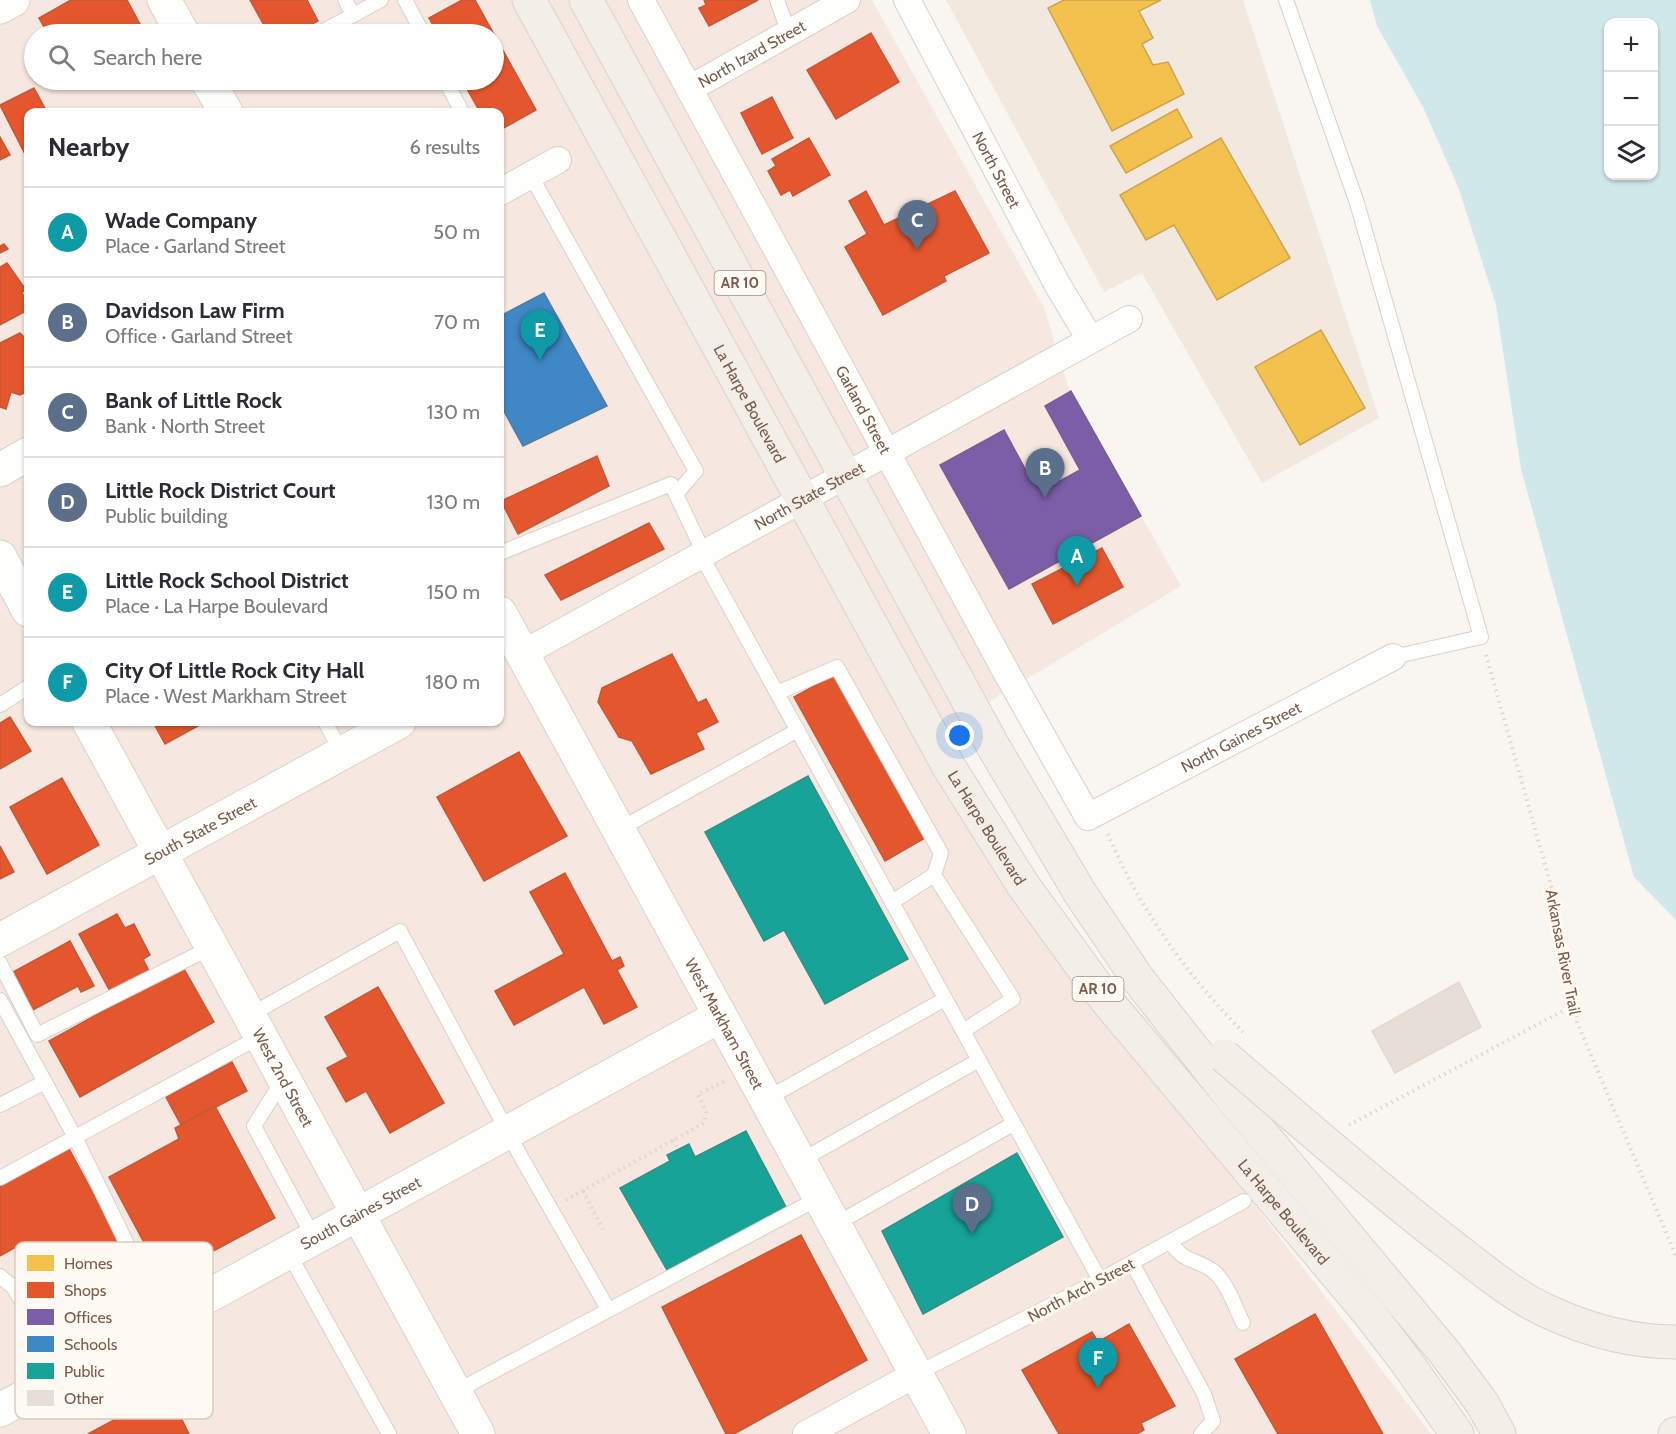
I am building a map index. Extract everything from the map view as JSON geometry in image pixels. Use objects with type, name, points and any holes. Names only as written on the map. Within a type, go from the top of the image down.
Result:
[{"type":"main road","name":"La Harpe Boulevard","points":[[529,0],[949,767],[1023,885],[1108,1002],[1406,1360],[1457,1434]]},
{"type":"main road","name":"La Harpe Boulevard","points":[[586,0],[843,475],[993,746],[1080,892],[1138,979],[1232,1098],[1445,1353],[1482,1403],[1499,1434]]},
{"type":"main road","points":[[993,746],[1090,872],[1142,950],[1199,1028],[1237,1048],[1348,1164],[1497,1280],[1547,1311],[1600,1332],[1659,1342],[1676,1342]]},
{"type":"street","points":[[0,7],[13,0]]},
{"type":"street","points":[[164,0],[177,24]]},
{"type":"street","name":"Garland Street","points":[[641,0],[885,451],[1093,814]]},
{"type":"street","name":"North Izard Street","points":[[689,89],[788,31],[847,0]]},
{"type":"street","name":"North Street","points":[[908,0],[1057,284],[1090,339]]},
{"type":"street","points":[[504,188],[531,176],[558,160]]},
{"type":"street","name":"North State Street","points":[[511,660],[802,500],[885,451],[1129,319]]},
{"type":"street","points":[[0,470],[24,456]]},
{"type":"street","points":[[0,557],[24,602]]},
{"type":"street","name":"West Markham Street","points":[[504,630],[511,660],[618,830],[949,1434]]},
{"type":"street","name":"North Gaines Street","points":[[1093,814],[1393,657]]},
{"type":"street","name":"West 2nd Street","points":[[93,726],[478,1434]]},
{"type":"street","name":"South State Street","points":[[0,940],[392,726]]},
{"type":"street","name":"South Gaines Street","points":[[213,1293],[720,1016]]},
{"type":"street","points":[[806,1434],[916,1374]]},
{"type":"street","name":"South Gaines Street","points":[[0,1410],[15,1402]]},
{"type":"street","points":[[0,1415],[10,1434]]},
{"type":"lane","points":[[345,0],[353,15]]},
{"type":"lane","points":[[336,24],[381,0]]},
{"type":"lane","points":[[405,0],[418,24]]},
{"type":"lane","points":[[777,0],[788,31]]},
{"type":"lane","points":[[1286,0],[1357,203],[1481,637],[1393,657]]},
{"type":"lane","points":[[450,90],[460,108]]},
{"type":"lane","points":[[531,176],[696,471],[675,494]]},
{"type":"lane","points":[[504,551],[671,484],[703,554],[777,693],[1100,1281]]},
{"type":"lane","points":[[777,693],[837,667],[941,853],[934,875],[892,902]]},
{"type":"lane","points":[[0,705],[24,690]]},
{"type":"lane","points":[[327,726],[342,753]]},
{"type":"lane","points":[[618,830],[798,730]]},
{"type":"lane","points":[[934,875],[1013,999],[963,1031]]},
{"type":"lane","points":[[0,1178],[75,1137],[255,1026],[400,931],[508,1132],[608,1309]]},
{"type":"lane","points":[[0,963],[37,1035],[212,946]]},
{"type":"lane","points":[[765,1099],[945,999]]},
{"type":"lane","points":[[0,1000],[75,1137],[126,1242]]},
{"type":"lane","points":[[800,1162],[979,1060]]},
{"type":"lane","points":[[284,1078],[254,1126],[301,1245],[389,1434]]},
{"type":"lane","points":[[0,1105],[45,1082]]},
{"type":"lane","points":[[455,1392],[608,1309],[1014,1124]]},
{"type":"lane","name":"North Arch Street","points":[[916,1374],[1100,1281],[1244,1201]]},
{"type":"lane","points":[[1170,1242],[1181,1257],[1212,1270],[1220,1278],[1243,1323]]},
{"type":"lane","points":[[1132,1263],[1204,1394],[1213,1421],[1201,1434]]},
{"type":"lane","points":[[0,1276],[15,1290]]},
{"type":"path","name":"Arkansas River Trail","points":[[1481,637],[1552,889],[1581,1032],[1676,1256]]},
{"type":"path","points":[[1093,814],[1124,873],[1195,978],[1237,1048]]},
{"type":"path","points":[[1342,1128],[1576,1004]]},
{"type":"path","points":[[561,1203],[704,1123],[706,1112],[699,1094],[725,1081]]},
{"type":"path","points":[[1342,1120],[1356,1131]]},
{"type":"path","points":[[673,1140],[678,1149]]},
{"type":"path","points":[[582,1191],[603,1229]]},
{"type":"shaded area","points":[[0,0],[872,0],[1044,308],[1068,386],[1181,586],[919,744],[1001,875],[1431,1434],[0,1434]]},
{"type":"shaded area","points":[[946,0],[1243,0],[1379,418],[1262,483],[1142,273],[1104,292]]},
{"type":"water","points":[[1370,0],[1676,0],[1676,920],[1634,877],[1521,469],[1496,305],[1459,189],[1423,107],[1377,26]]},
{"type":"building: Homes","points":[[1064,0],[1161,0],[1139,11],[1153,38],[1142,44],[1153,65],[1168,62],[1184,94],[1112,131],[1048,8]]},
{"type":"building: Homes","points":[[1177,109],[1192,137],[1126,173],[1110,146]]},
{"type":"building: Homes","points":[[1221,138],[1290,258],[1217,300],[1174,225],[1146,240],[1120,195]]},
{"type":"building: Homes","points":[[1321,330],[1365,408],[1300,445],[1255,367]]},
{"type":"building: Shops","points":[[71,0],[127,0],[140,24],[42,24],[39,18]]},
{"type":"building: Shops","points":[[250,0],[307,0],[318,21],[312,24],[263,24]]},
{"type":"building: Shops","points":[[462,0],[475,0],[488,24],[432,24],[429,18]]},
{"type":"building: Shops","points":[[704,0],[758,0],[709,26],[699,8],[706,5]]},
{"type":"building: Shops","points":[[871,33],[899,82],[836,119],[807,70]]},
{"type":"building: Shops","points":[[504,52],[536,110],[504,128],[504,108],[478,108],[468,90],[504,90]]},
{"type":"building: Shops","points":[[30,90],[35,90],[45,108],[24,108],[24,152],[0,105]]},
{"type":"building: Shops","points":[[772,97],[793,138],[762,154],[741,113]]},
{"type":"building: Shops","points":[[0,137],[10,155],[0,160]]},
{"type":"building: Shops","points":[[809,138],[830,175],[793,196],[790,190],[781,195],[768,171],[776,166],[772,159]]},
{"type":"building: Shops","points":[[866,191],[884,225],[955,191],[989,253],[944,276],[946,281],[883,315],[845,247],[867,234],[849,201]]},
{"type":"building: Shops","points":[[4,244],[8,249],[0,253],[0,246]]},
{"type":"building: Shops","points":[[7,263],[24,287],[22,292],[24,312],[0,325],[0,267]]},
{"type":"building: Shops","points":[[20,333],[24,337],[24,393],[20,395],[11,392],[6,409],[0,407],[0,343]]},
{"type":"building: Shops","points":[[597,456],[609,486],[518,534],[504,507],[504,500]]},
{"type":"building: Shops","points":[[649,523],[664,549],[561,600],[545,575]]},
{"type":"building: Shops","points":[[1102,548],[1123,587],[1053,624],[1032,584]]},
{"type":"building: Shops","points":[[672,654],[698,703],[706,699],[718,722],[696,733],[704,749],[651,774],[632,741],[619,737],[598,702],[602,688]]},
{"type":"building: Shops","points":[[834,675],[925,838],[885,861],[794,697]]},
{"type":"building: Shops","points":[[10,717],[31,751],[0,769],[0,723]]},
{"type":"building: Shops","points":[[155,726],[198,726],[165,744]]},
{"type":"building: Shops","points":[[519,752],[567,836],[484,881],[437,797]]},
{"type":"building: Shops","points":[[62,778],[99,845],[47,874],[10,807]]},
{"type":"building: Shops","points":[[0,846],[14,872],[0,879]]},
{"type":"building: Shops","points":[[565,873],[612,961],[620,957],[624,966],[617,970],[637,1007],[604,1024],[584,987],[514,1025],[495,991],[564,954],[530,892]]},
{"type":"building: Shops","points":[[117,914],[125,928],[134,924],[150,955],[143,959],[150,973],[111,993],[79,934]]},
{"type":"building: Shops","points":[[70,941],[94,986],[81,992],[78,986],[29,1012],[18,991],[22,988],[13,972]]},
{"type":"building: Shops","points":[[183,967],[214,1022],[80,1097],[49,1041]]},
{"type":"building: Shops","points":[[378,987],[444,1103],[390,1133],[366,1091],[346,1102],[327,1068],[348,1057],[325,1017]]},
{"type":"building: Shops","points":[[232,1062],[247,1091],[181,1125],[166,1097]]},
{"type":"building: Shops","points":[[215,1106],[275,1218],[213,1251],[213,1242],[144,1242],[109,1177],[179,1139],[175,1128]]},
{"type":"building: Shops","points":[[67,1145],[119,1242],[15,1242],[15,1248],[0,1256],[0,1181]]},
{"type":"building: Shops","points":[[801,1235],[867,1360],[734,1434],[726,1434],[662,1307]]},
{"type":"building: Shops","points":[[1315,1314],[1383,1434],[1278,1434],[1235,1359]]},
{"type":"building: Shops","points":[[1129,1324],[1175,1406],[1141,1423],[1144,1430],[1137,1434],[1059,1434],[1022,1370],[1092,1332],[1098,1342]]},
{"type":"building: Shops","points":[[116,1419],[182,1419],[189,1434],[88,1434]]},
{"type":"building: Offices","points":[[1071,391],[1141,516],[1009,589],[940,465],[1004,430],[1029,476],[1051,464],[1060,481],[1080,470],[1045,406]]},
{"type":"building: Schools","points":[[544,293],[607,406],[523,446],[504,411],[504,314]]},
{"type":"building: Public","points":[[808,776],[908,959],[825,1004],[784,930],[764,941],[705,832]]},
{"type":"building: Public","points":[[746,1131],[787,1209],[667,1270],[620,1188],[670,1161],[667,1155],[689,1144],[695,1157]]},
{"type":"building: Public","points":[[1017,1153],[1063,1237],[923,1314],[882,1231]]},
{"type":"building: Other","points":[[1459,982],[1481,1027],[1395,1073],[1372,1031]]},
{"type":"place","name":"Bank of Little Rock","points":[[917,250]]},
{"type":"place","name":"Little Rock School District","points":[[540,360]]},
{"type":"place","name":"Davidson Law Firm","points":[[1045,498]]},
{"type":"place","name":"Wade Company","points":[[1077,586]]},
{"type":"place","name":"Little Rock District Court","points":[[972,1234]]},
{"type":"place","name":"City Of Little Rock City Hall","points":[[1098,1388]]}]
